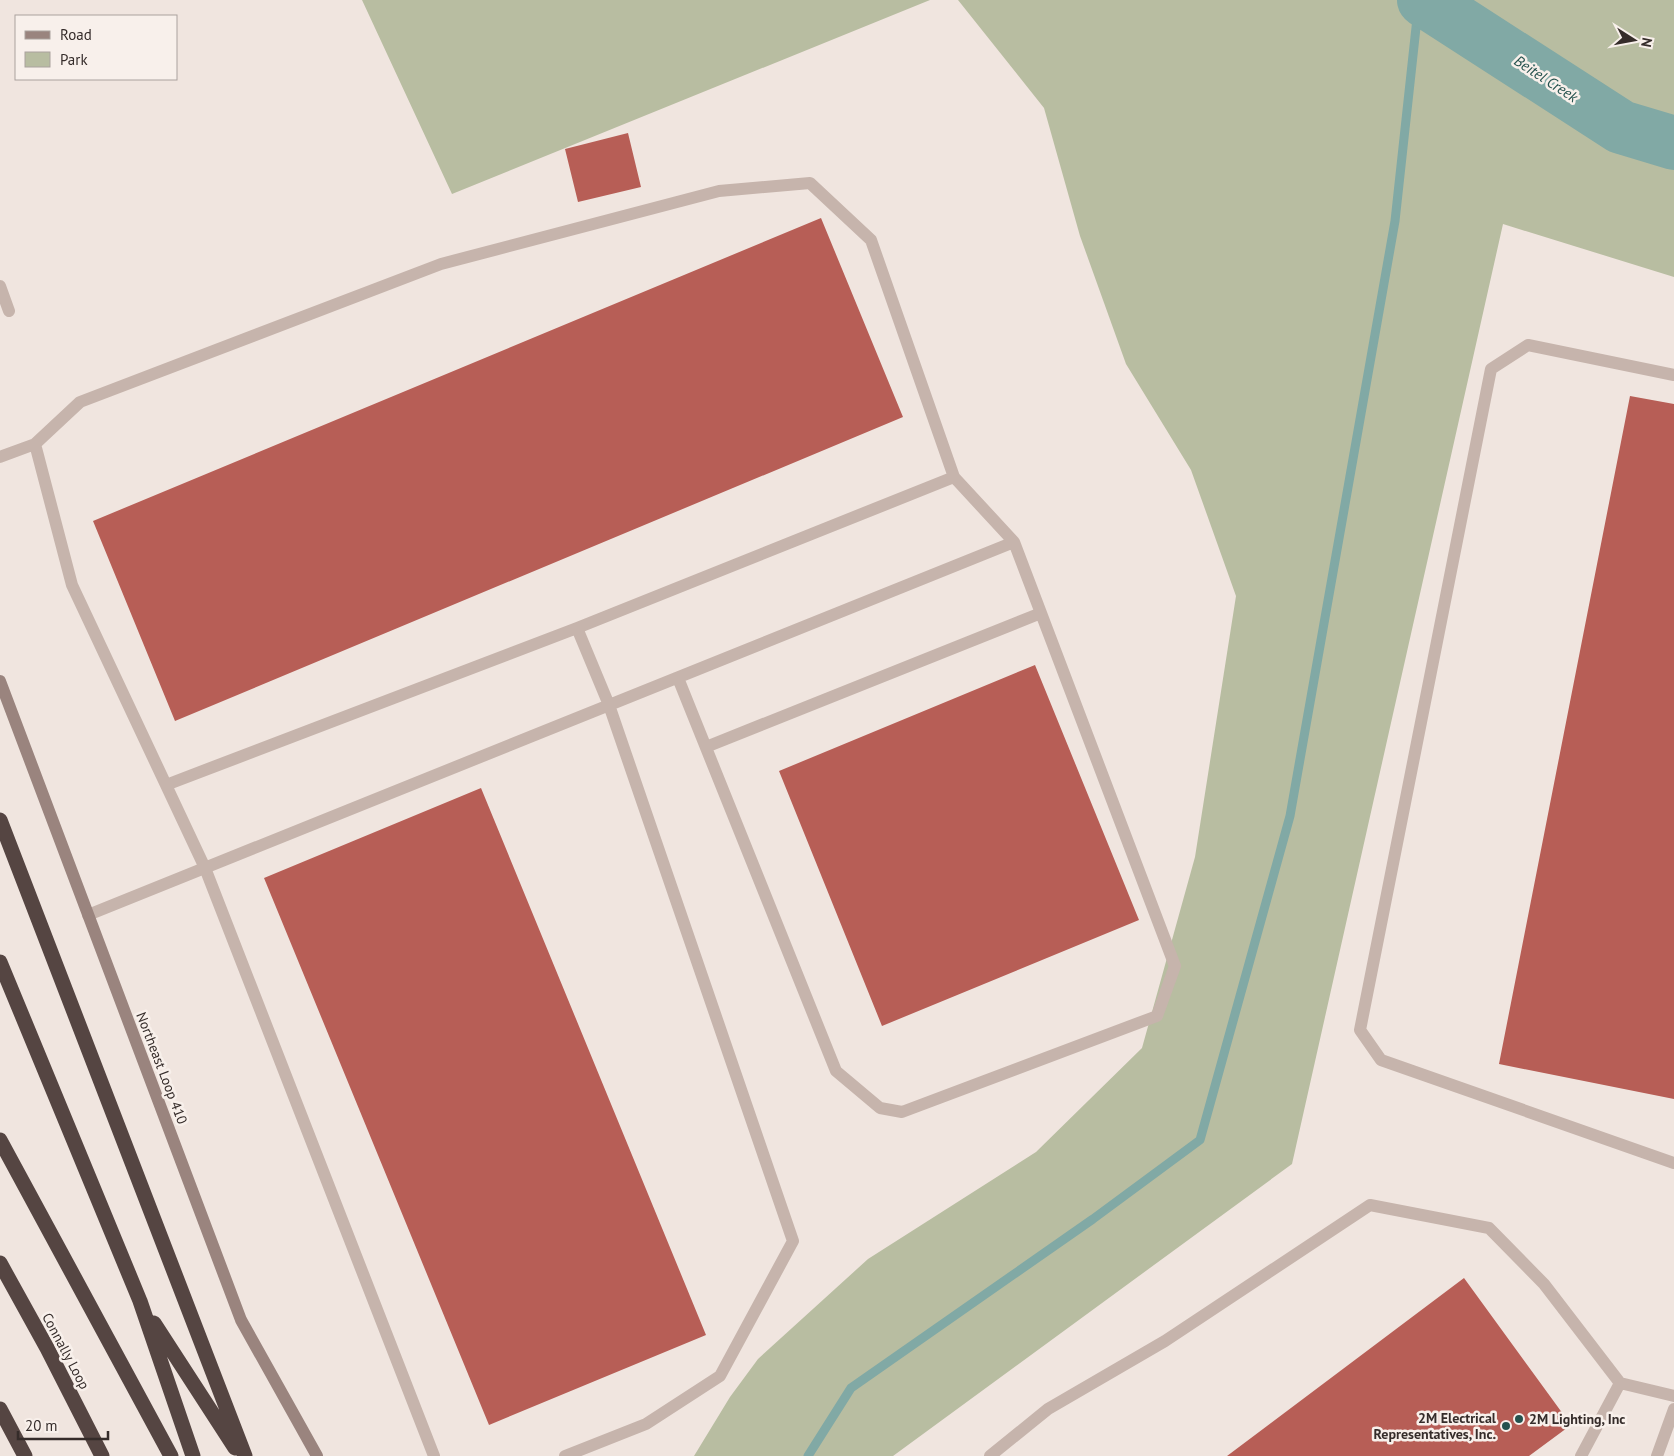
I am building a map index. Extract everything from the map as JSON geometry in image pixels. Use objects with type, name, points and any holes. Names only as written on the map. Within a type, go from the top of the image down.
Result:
[{"type":"highway","points":[[0,820],[245,1456]]},
{"type":"highway","points":[[0,962],[140,1302],[193,1456]]},
{"type":"highway","points":[[0,1140],[171,1456]]},
{"type":"highway","name":"Connally Loop","points":[[0,1263],[47,1348],[102,1456]]},
{"type":"highway","points":[[140,1302],[240,1456]]},
{"type":"highway","points":[[0,1409],[25,1456]]},
{"type":"main road","name":"Northeast Loop 410","points":[[0,681],[241,1320],[317,1456]]},
{"type":"street","points":[[0,457],[35,444],[80,402],[442,264],[719,191],[810,183],[871,240],[954,477],[1014,542],[1175,966],[1157,1016],[902,1112],[880,1108],[836,1071],[678,678]]},
{"type":"street","points":[[0,286],[9,310]]},
{"type":"street","points":[[1674,376],[1528,345],[1491,369],[1360,1030],[1381,1060],[1674,1163]]},
{"type":"street","points":[[35,444],[72,585],[205,868],[434,1456]]},
{"type":"street","points":[[166,785],[577,628],[954,477]]},
{"type":"street","points":[[88,915],[1014,542]]},
{"type":"street","points":[[706,747],[1041,613]]},
{"type":"street","points":[[565,1456],[646,1424],[720,1376],[793,1241],[609,705],[577,628]]},
{"type":"street","points":[[990,1456],[1048,1409],[1165,1341],[1370,1205],[1489,1228],[1544,1284],[1620,1384],[1674,1396]]},
{"type":"street","points":[[1580,1456],[1620,1384]]},
{"type":"street","points":[[1657,1456],[1674,1409]]},
{"type":"green space","points":[[362,0],[930,0],[452,194]]},
{"type":"green space","points":[[958,0],[1674,0],[1674,277],[1503,224],[1292,1164],[893,1456],[694,1456],[730,1397],[758,1359],[868,1259],[1036,1152],[1142,1048],[1195,857],[1236,596],[1191,470],[1126,364],[1080,236],[1044,108]]},
{"type":"building","points":[[628,133],[641,187],[578,202],[565,149]]},
{"type":"building","points":[[821,218],[903,417],[175,721],[93,521]]},
{"type":"building","points":[[1630,396],[1674,404],[1674,1099],[1499,1064]]},
{"type":"building","points":[[1035,665],[1139,920],[882,1026],[779,771]]},
{"type":"building","points":[[481,788],[706,1335],[489,1425],[264,878]]},
{"type":"building","points":[[1464,1278],[1571,1425],[1529,1456],[1227,1456]]},
{"type":"waterway","points":[[808,1456],[851,1388],[1093,1219],[1200,1140],[1290,816],[1395,221],[1419,0]]},
{"type":"waterway","name":"Beitel Creek","points":[[1424,0],[1621,127],[1674,143]]},
{"type":"place","name":"2M Lighting, Inc","points":[[1519,1419]]},
{"type":"place","name":"2M Electrical Representatives, Inc.","points":[[1506,1426]]}]
